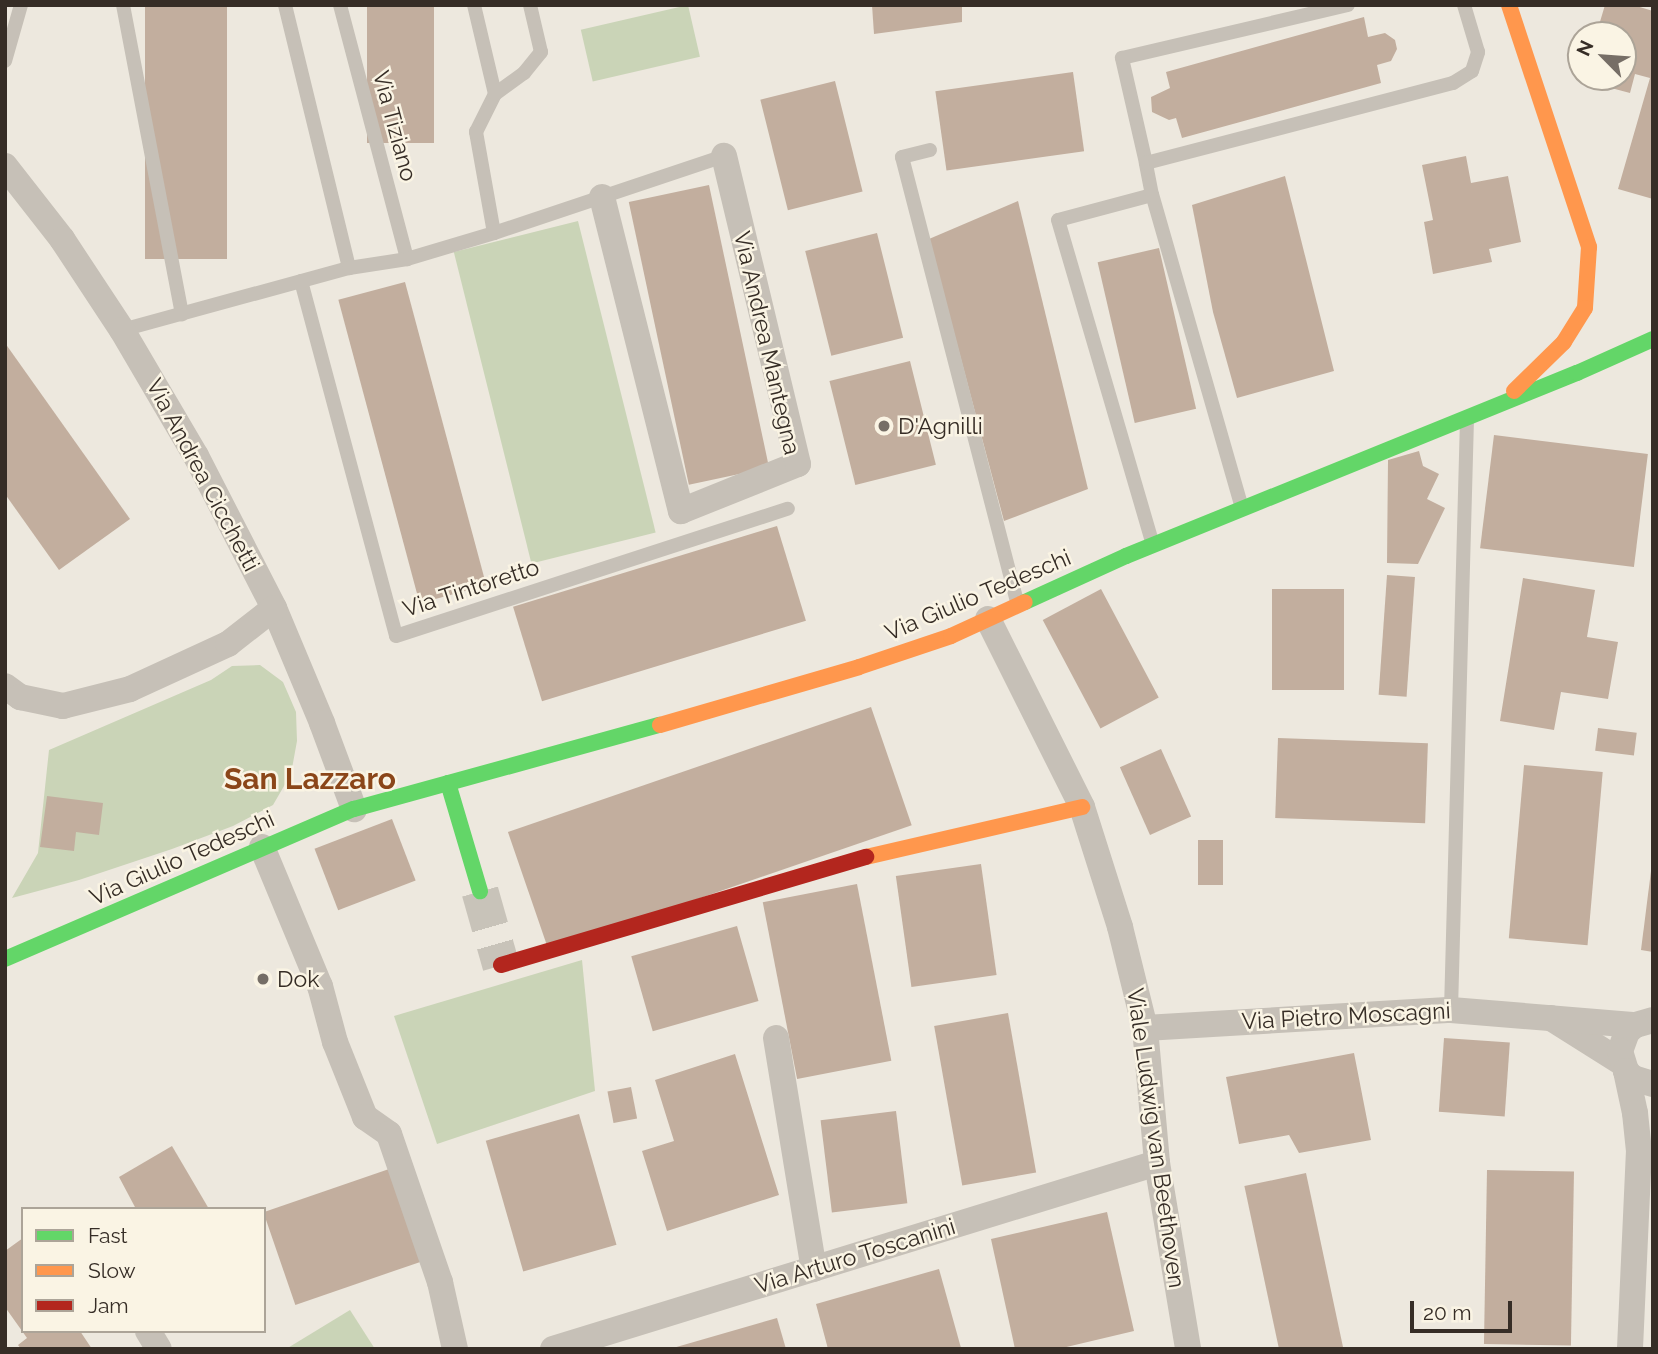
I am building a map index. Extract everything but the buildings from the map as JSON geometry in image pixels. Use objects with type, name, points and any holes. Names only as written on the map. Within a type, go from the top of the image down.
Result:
[{"type":"street","name":"Via Giulio Tedeschi","points":[[5,959],[354,809],[859,667],[951,636],[1153,546],[1506,400],[1564,341],[1585,308],[1589,247],[1508,5]]},
{"type":"street","name":"Via Andrea Mantegna","points":[[602,197],[681,511],[798,464],[723,156]]},
{"type":"street","name":"Via Andrea Cicchetti","points":[[5,166],[62,239],[122,330],[197,456],[274,608],[354,809]]},
{"type":"street","points":[[1585,308],[1594,331]]},
{"type":"street","points":[[1506,400],[1577,373],[1619,346],[1653,339]]},
{"type":"street","points":[[5,686],[20,697],[63,706],[130,689],[228,644],[274,608]]},
{"type":"street","name":"Viale Ludwig van Beethoven","points":[[988,619],[1082,807],[1120,927],[1145,1028],[1157,1163],[1188,1349]]},
{"type":"street","points":[[448,783],[480,891]]},
{"type":"street","points":[[501,965],[887,851],[1082,807]]},
{"type":"street","points":[[262,847],[320,986],[335,1042],[365,1117],[389,1134],[440,1282],[455,1349]]},
{"type":"street","name":"Via Pietro Moscagni","points":[[1145,1028],[1451,1010],[1644,1023]]},
{"type":"street","name":"Via Pietro Moscagni","points":[[1547,1016],[1623,1066],[1643,1083],[1653,1084]]},
{"type":"street","points":[[1630,1349],[1639,1150],[1635,1113],[1623,1066],[1622,1041],[1644,1023]]},
{"type":"street","points":[[776,1038],[814,1269]]},
{"type":"street","name":"Via Arturo Toscanini","points":[[553,1349],[1157,1163]]},
{"type":"street","points":[[149,1333],[159,1349]]},
{"type":"lane","points":[[5,61],[21,5]]},
{"type":"lane","points":[[123,5],[182,314]]},
{"type":"lane","points":[[285,5],[349,268]]},
{"type":"lane","name":"Via Tiziano","points":[[340,5],[407,259]]},
{"type":"lane","points":[[474,5],[495,94]]},
{"type":"lane","points":[[494,233],[476,132],[495,94],[523,73],[541,52],[530,5]]},
{"type":"lane","points":[[1242,509],[1152,195],[1122,58],[1348,5]]},
{"type":"lane","points":[[1146,163],[1453,83],[1472,71],[1478,52],[1464,5]]},
{"type":"lane","points":[[930,150],[902,157],[1018,606]]},
{"type":"lane","name":"Via Andrea Mantegna","points":[[122,330],[349,268],[407,259],[494,233],[723,156]]},
{"type":"lane","points":[[1152,195],[1058,220],[1153,546]]},
{"type":"lane","name":"Via Tintoretto","points":[[301,281],[396,636],[788,509]]},
{"type":"lane","points":[[1451,1010],[1467,416]]},
{"type":"green space","points":[[688,5],[700,57],[593,81],[581,30]]},
{"type":"green space","points":[[578,221],[656,532],[531,563],[454,252]]},
{"type":"green space","points":[[260,665],[283,682],[296,712],[297,741],[291,774],[273,805],[233,826],[172,849],[79,880],[12,898],[38,853],[49,750],[211,680],[232,666]]},
{"type":"green space","points":[[582,960],[595,1091],[437,1144],[394,1016]]},
{"type":"green space","points":[[350,1310],[375,1349],[286,1349]]},
{"type":"tunnel","points":[[480,891],[501,965]]},
{"type":"traffic: fast","points":[[1025,602],[1126,556],[1577,373],[1653,339]]},
{"type":"traffic: fast","points":[[5,959],[354,809],[660,725]]},
{"type":"traffic: fast","points":[[448,783],[480,891]]},
{"type":"traffic: slow","points":[[1509,5],[1589,247],[1585,308],[1564,342],[1514,391]]},
{"type":"traffic: slow","points":[[660,725],[859,667],[951,636],[1025,602]]},
{"type":"traffic: slow","points":[[866,857],[1082,807]]},
{"type":"traffic: jam","points":[[501,965],[866,857]]},
{"type":"place","name":"D'Agnilli","points":[[884,426]]},
{"type":"place","name":"Dok","points":[[263,979]]},
{"type":"district","name":"San Lazzaro","points":[[310,779]]}]
